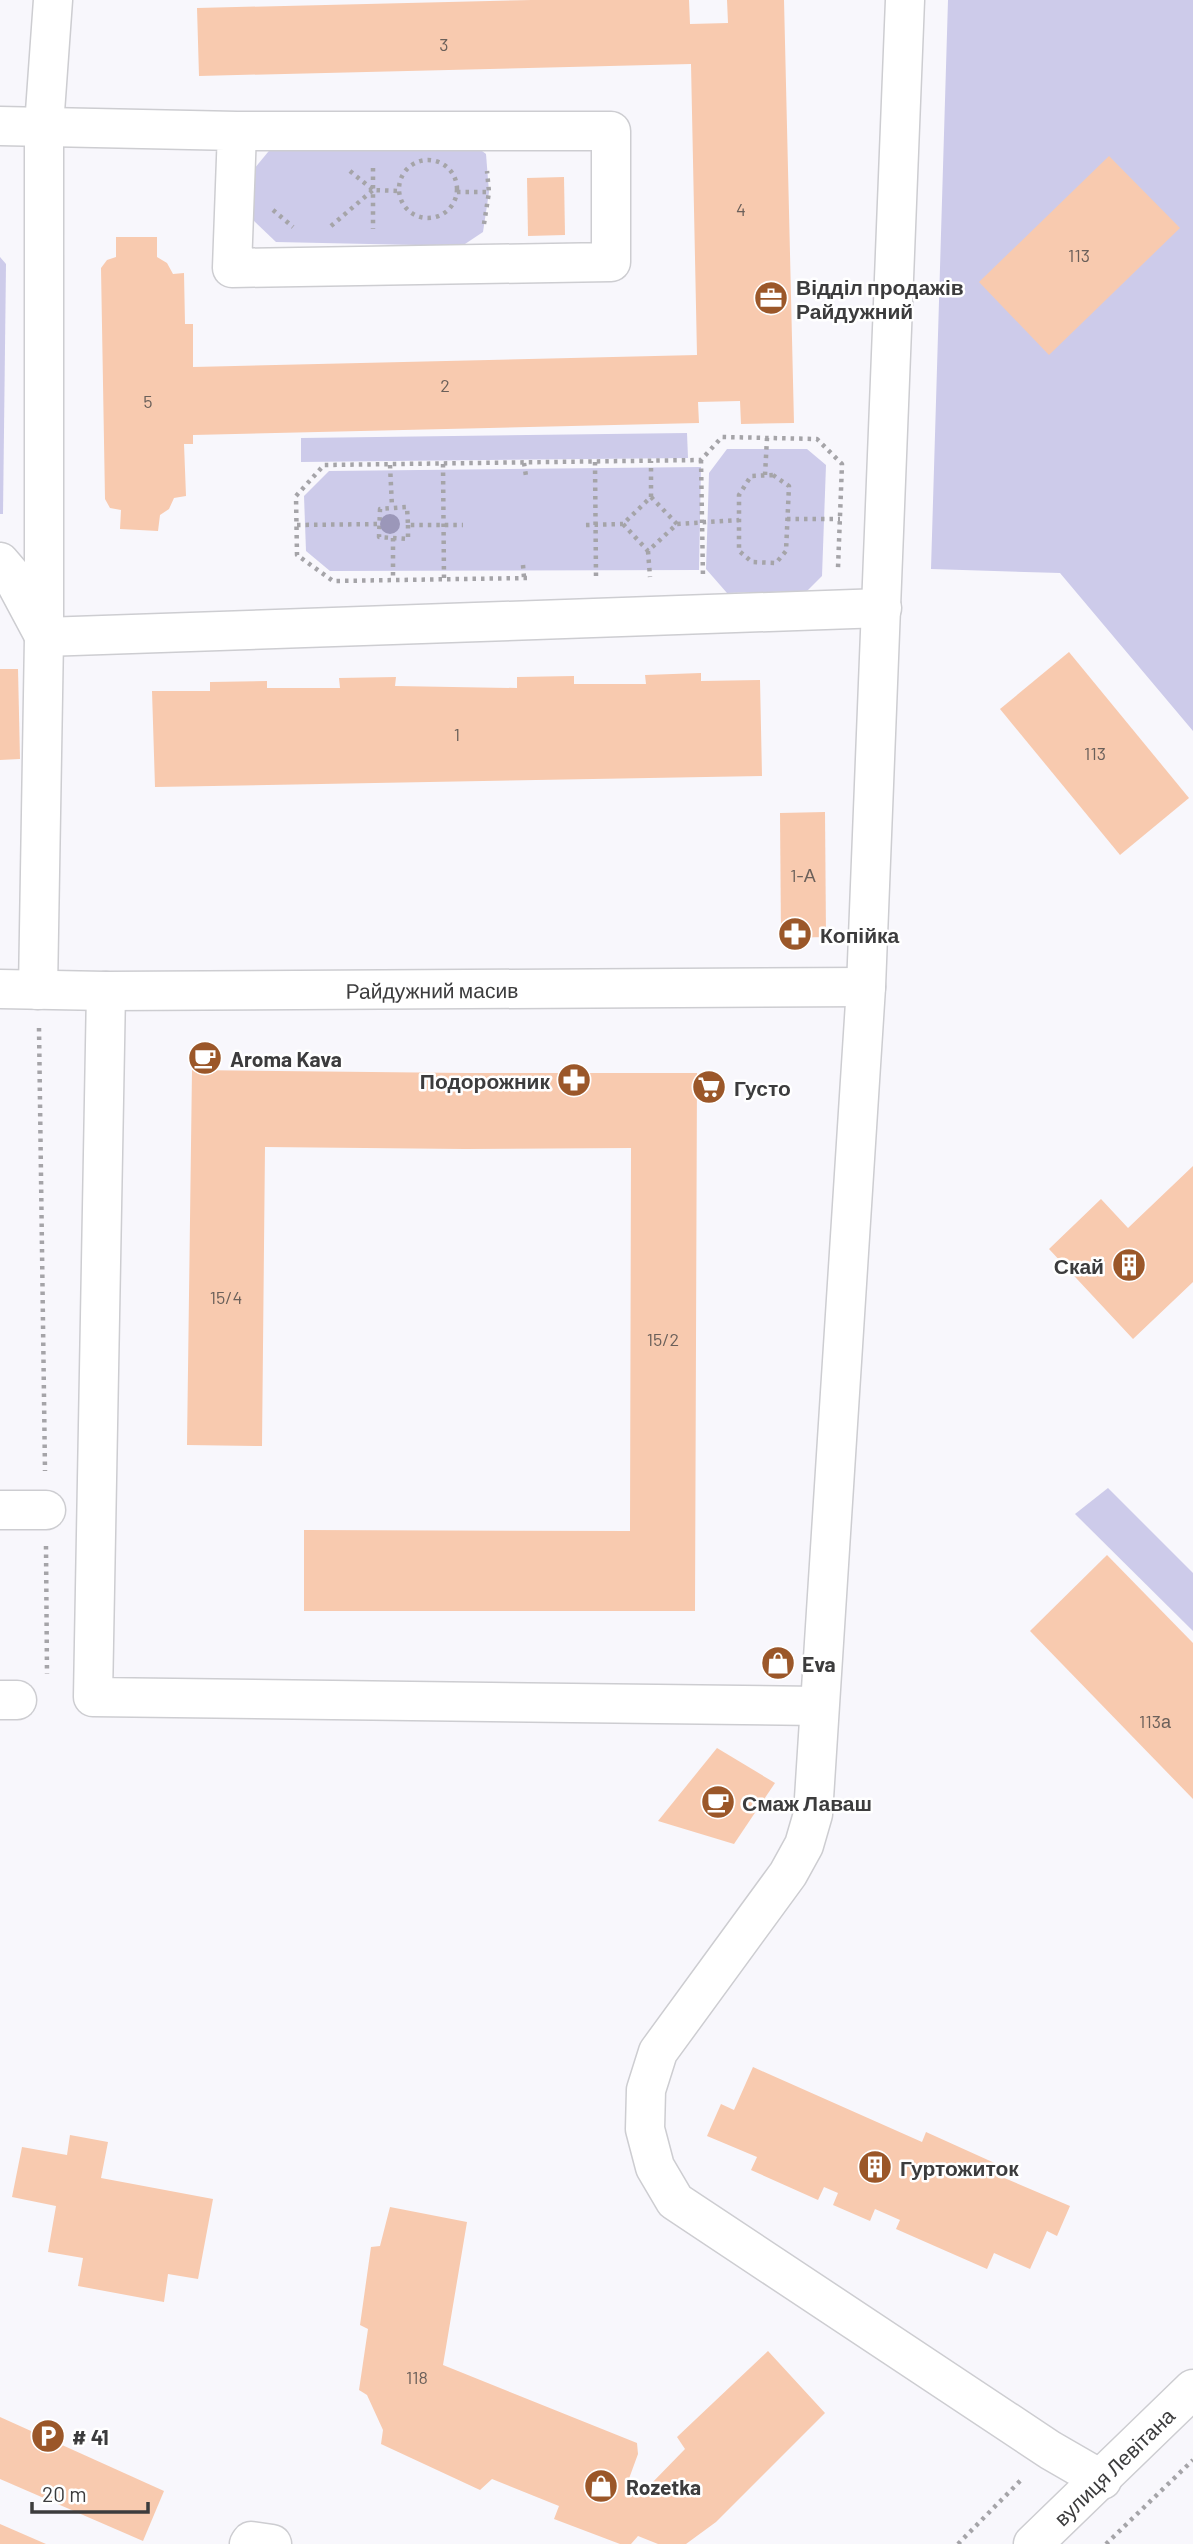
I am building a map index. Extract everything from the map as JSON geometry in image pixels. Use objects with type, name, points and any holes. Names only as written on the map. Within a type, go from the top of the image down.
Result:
[{"type":"street","points":[[38,990],[44,637],[44,126],[53,0]]},
{"type":"street","points":[[905,0],[866,986],[813,1814],[804,1845],[788,1874],[658,2052],[646,2090],[645,2129],[655,2167],[675,2201],[1050,2449],[1102,2480]]},
{"type":"street","points":[[0,126],[237,131],[611,131],[611,262],[232,268],[237,131]]},
{"type":"street","points":[[0,562],[12,576],[44,637]]},
{"type":"street","points":[[44,637],[882,608]]},
{"type":"street","name":"Райдужний масив","points":[[0,989],[106,991],[866,986]]},
{"type":"street","points":[[106,991],[93,1697],[819,1706]]},
{"type":"street","points":[[0,1510],[46,1510]]},
{"type":"street","name":"вулиця Левітана","points":[[1033,2544],[1193,2389]]},
{"type":"street","points":[[249,2544],[251,2541],[272,2544]]},
{"type":"path","points":[[427,160],[439,162],[449,169],[456,180],[457,192],[454,204],[445,214],[424,218],[412,214],[398,191],[408,168],[427,160]]},
{"type":"path","points":[[373,166],[373,231]]},
{"type":"path","points":[[346,167],[373,190],[398,191]]},
{"type":"path","points":[[484,232],[489,192],[486,167]]},
{"type":"path","points":[[322,234],[373,190]]},
{"type":"path","points":[[457,192],[489,192]]},
{"type":"path","points":[[263,201],[302,235]]},
{"type":"path","points":[[711,586],[702,576],[701,460],[722,437],[817,439],[842,464],[838,568],[832,577]]},
{"type":"path","points":[[765,475],[767,438]]},
{"type":"path","points":[[536,578],[333,581],[297,555],[296,496],[324,465],[701,460]]},
{"type":"path","points":[[651,461],[651,497],[677,524]]},
{"type":"path","points":[[595,462],[596,578]]},
{"type":"path","points":[[524,463],[526,476]]},
{"type":"path","points":[[443,464],[444,579]]},
{"type":"path","points":[[390,465],[392,507]]},
{"type":"path","points":[[765,475],[773,475],[789,486],[786,551],[776,563],[752,562],[739,551],[739,495],[751,477],[765,475]]},
{"type":"path","points":[[586,525],[623,524],[651,497]]},
{"type":"path","points":[[392,507],[407,508],[408,538],[379,537],[380,509],[392,507]]},
{"type":"path","points":[[787,519],[840,519]]},
{"type":"path","points":[[648,551],[677,524],[739,520]]},
{"type":"path","points":[[297,525],[379,524]]},
{"type":"path","points":[[623,524],[648,551],[650,577],[663,576]]},
{"type":"path","points":[[408,525],[463,525]]},
{"type":"path","points":[[393,538],[393,580]]},
{"type":"path","points":[[523,565],[524,578]]},
{"type":"path","points":[[584,578],[610,577]]},
{"type":"path","points":[[21,1695],[46,1510],[38,990]]},
{"type":"path","points":[[958,2544],[1050,2449]]},
{"type":"path","points":[[1106,2544],[1193,2460]]},
{"type":"shaded area","points":[[948,0],[1193,0],[1193,731],[1060,573],[931,569]]},
{"type":"shaded area","points":[[465,138],[486,154],[489,192],[483,232],[462,246],[276,242],[252,219],[254,169],[273,146]]},
{"type":"shaded area","points":[[0,257],[6,264],[3,514],[0,514]]},
{"type":"shaded area","points":[[687,433],[688,458],[301,462],[301,438]]},
{"type":"shaded area","points":[[727,449],[807,449],[826,465],[822,576],[807,591],[727,593],[706,569],[709,473]]},
{"type":"shaded area","points":[[701,467],[699,570],[330,571],[306,551],[304,496],[329,471]]},
{"type":"shaded area","points":[[1108,1488],[1193,1573],[1193,1631],[1075,1514]]},
{"type":"building","points":[[532,0],[689,0],[690,24],[728,23],[727,0],[784,0],[794,423],[741,424],[740,401],[698,402],[699,423],[193,435],[193,444],[184,444],[186,496],[174,498],[169,509],[160,515],[158,531],[120,529],[121,510],[110,508],[105,499],[101,268],[107,260],[116,257],[116,237],[157,237],[157,257],[167,263],[173,274],[184,273],[185,324],[193,324],[193,367],[697,355],[691,64],[199,76],[197,8]]},
{"type":"building","points":[[1109,156],[1180,228],[1049,355],[979,282]]},
{"type":"building","points":[[564,177],[565,235],[528,236],[527,178]]},
{"type":"building","points":[[1069,652],[1189,798],[1120,855],[1000,709]]},
{"type":"building","points":[[0,669],[18,669],[20,759],[0,760]]},
{"type":"building","points":[[701,673],[701,681],[760,680],[762,776],[155,787],[152,691],[210,691],[210,682],[267,681],[267,688],[340,688],[339,678],[396,677],[395,686],[517,688],[517,677],[574,676],[574,684],[646,684],[645,675]]},
{"type":"building","points":[[825,812],[826,937],[781,938],[780,813]]},
{"type":"building","points":[[192,1070],[697,1073],[695,1611],[304,1611],[304,1530],[630,1531],[631,1148],[265,1147],[262,1446],[187,1445]]},
{"type":"building","name":"Скай","points":[[1193,1166],[1193,1282],[1133,1339],[1049,1249],[1101,1199],[1128,1228]]},
{"type":"building","points":[[1107,1555],[1193,1643],[1193,1799],[1030,1631]]},
{"type":"building","name":"Смаж Лаваш","points":[[717,1748],[775,1783],[734,1844],[658,1821]]},
{"type":"building","name":"Гуртожиток","points":[[753,2067],[922,2142],[926,2132],[999,2165],[995,2174],[1070,2206],[1057,2236],[1047,2231],[1030,2269],[994,2253],[987,2269],[896,2229],[900,2220],[875,2209],[870,2221],[833,2205],[838,2193],[824,2187],[818,2200],[751,2170],[757,2157],[707,2136],[721,2104],[734,2110]]},
{"type":"building","points":[[70,2135],[108,2142],[101,2178],[213,2199],[198,2279],[168,2274],[164,2302],[78,2286],[83,2258],[48,2252],[56,2206],[12,2197],[22,2147],[67,2155]]},
{"type":"building","points":[[390,2207],[467,2222],[443,2365],[637,2443],[638,2454],[627,2484],[648,2487],[685,2449],[677,2437],[768,2351],[825,2413],[716,2522],[686,2544],[658,2544],[638,2536],[631,2544],[620,2544],[554,2519],[559,2506],[492,2479],[480,2490],[381,2444],[383,2430],[367,2395],[359,2390],[368,2329],[360,2325],[371,2247],[380,2246]]},
{"type":"building","points":[[0,2417],[164,2491],[143,2541],[0,2479]]},
{"type":"building","points":[[0,2524],[46,2544],[0,2544]]},
{"type":"place","name":"Відділ продажів Райдужний","points":[[771,298]]},
{"type":"place","name":"Копійка","points":[[795,934]]},
{"type":"place","name":"Aroma Kava","points":[[205,1058]]},
{"type":"place","name":"Подорожник","points":[[574,1080]]},
{"type":"place","name":"Густо","points":[[709,1087]]},
{"type":"place","name":"Скай","points":[[1129,1265]]},
{"type":"place","name":"Eva","points":[[778,1663]]},
{"type":"place","name":"Смаж Лаваш","points":[[718,1802]]},
{"type":"place","name":"Гуртожиток","points":[[875,2167]]},
{"type":"place","name":"# 41","points":[[48,2436]]},
{"type":"place","name":"Rozetka","points":[[601,2486]]}]
